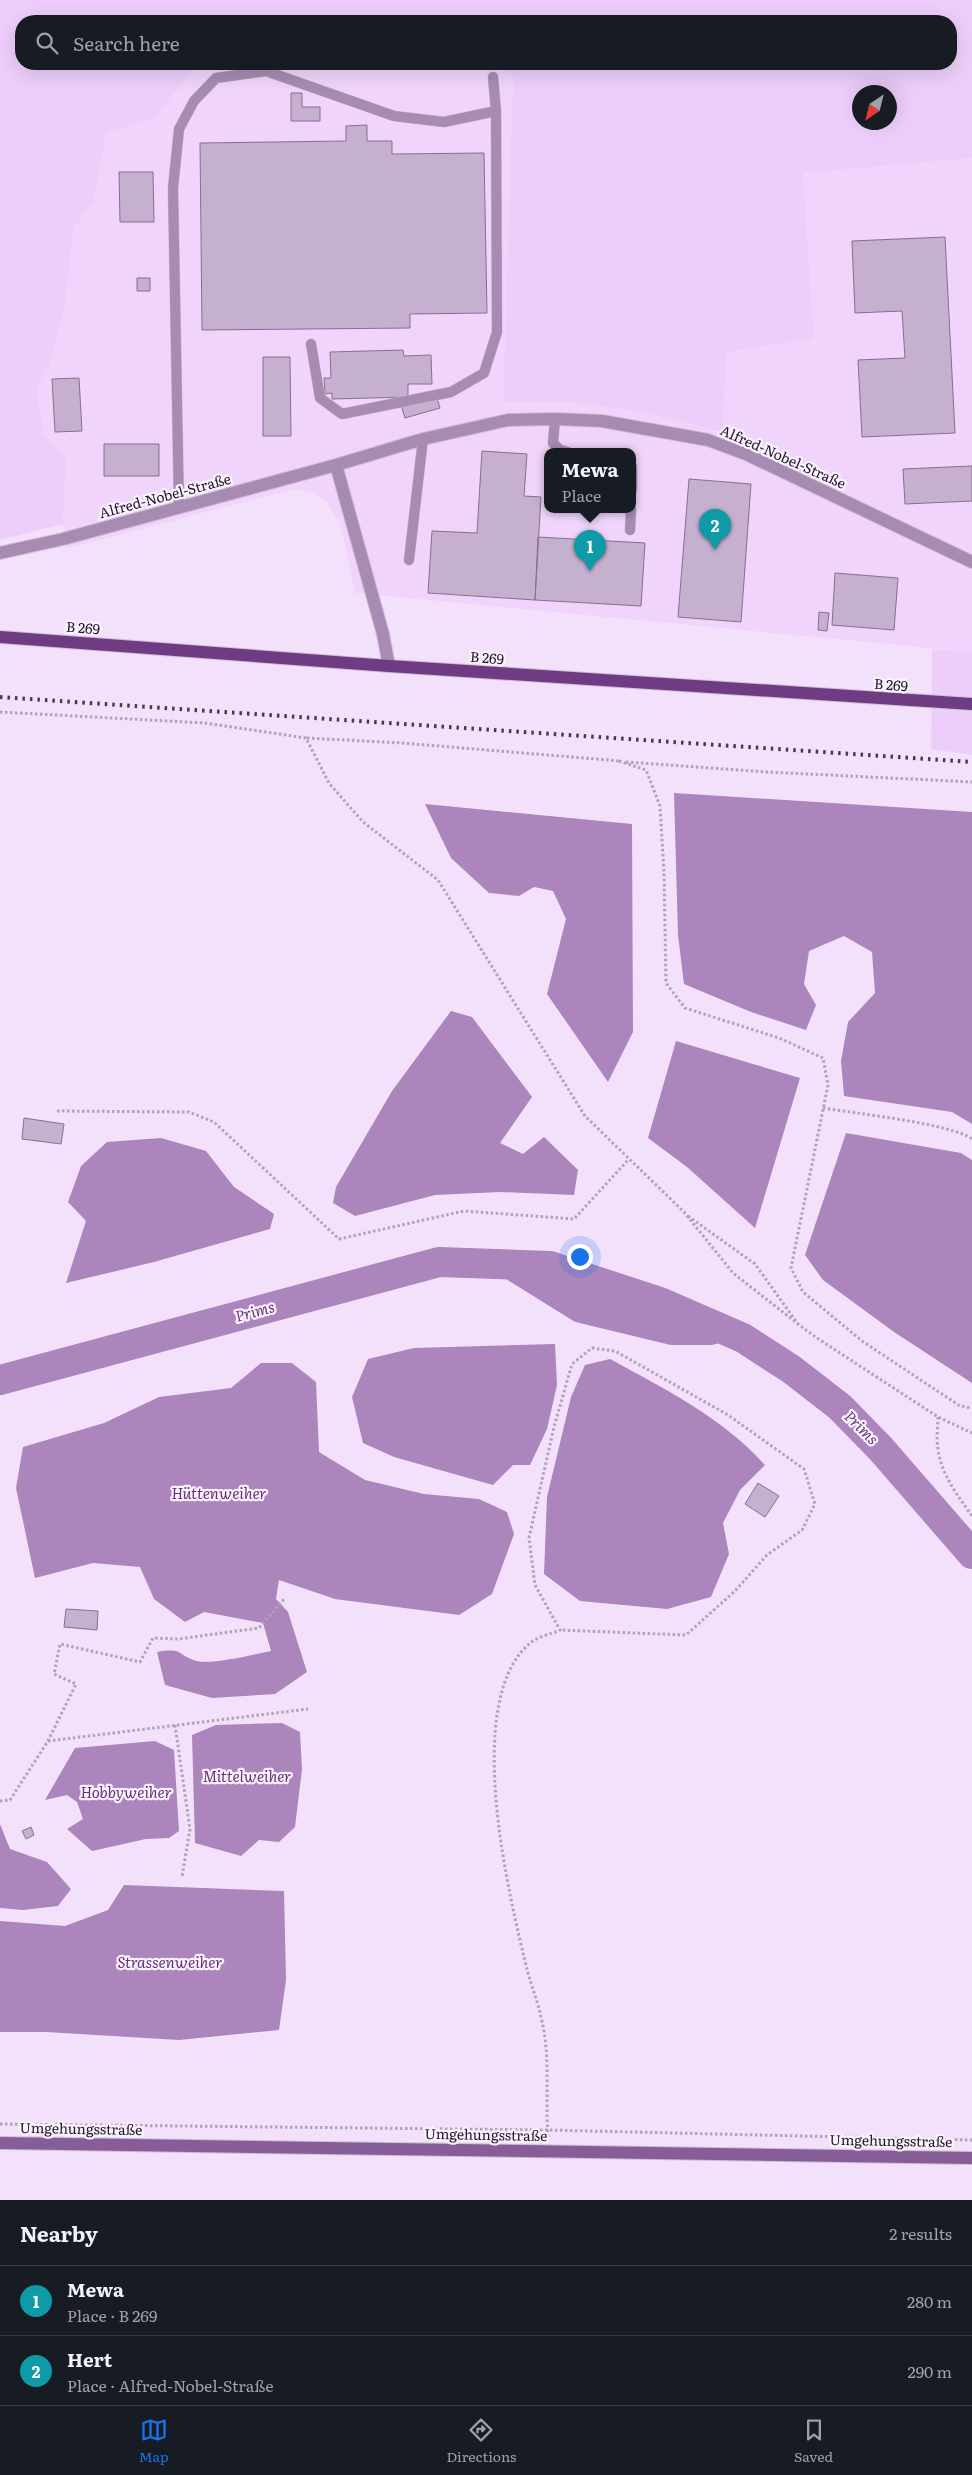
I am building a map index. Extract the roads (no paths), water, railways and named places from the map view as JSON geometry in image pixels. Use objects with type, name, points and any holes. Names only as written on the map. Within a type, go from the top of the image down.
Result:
[{"type":"main road","name":"B 269","points":[[0,636],[389,666],[972,704]]},
{"type":"main road","name":"Umgehungsstraße","points":[[0,2143],[972,2158]]},
{"type":"street","name":"Alfred-Nobel-Straße","points":[[0,553],[63,539],[179,508],[336,465],[423,438],[508,420],[555,419],[602,420],[708,440],[748,454],[972,562]]},
{"type":"street","points":[[336,465],[383,634],[389,666]]},
{"type":"lane","points":[[179,508],[173,188],[179,129],[194,101],[216,78],[266,71],[394,116],[444,122],[496,111]]},
{"type":"lane","points":[[311,344],[320,398],[342,414],[451,392],[484,373],[497,332],[496,111],[493,77]]},
{"type":"lane","points":[[555,419],[554,443],[558,448]]},
{"type":"lane","points":[[409,560],[423,438]]},
{"type":"lane","points":[[630,530],[631,513]]},
{"type":"water","points":[[674,793],[972,812],[972,1124],[952,1112],[844,1096],[841,1061],[848,1022],[875,993],[872,952],[844,936],[809,951],[804,984],[816,1005],[806,1030],[751,1012],[684,984],[678,935]]},
{"type":"water","points":[[425,804],[632,824],[633,1032],[608,1082],[547,994],[566,919],[553,891],[534,887],[519,896],[489,893],[451,858]]},
{"type":"water","points":[[451,1011],[472,1017],[532,1097],[500,1143],[523,1154],[544,1137],[578,1170],[574,1195],[500,1192],[435,1195],[355,1216],[333,1203],[336,1187],[392,1091]]},
{"type":"water","points":[[676,1041],[800,1078],[755,1228],[687,1167],[648,1138]]},
{"type":"water","points":[[846,1133],[961,1153],[972,1160],[972,1383],[894,1332],[823,1280],[805,1255]]},
{"type":"water","points":[[161,1138],[206,1151],[234,1187],[274,1214],[270,1229],[154,1262],[66,1283],[86,1221],[68,1202],[81,1166],[107,1142]]},
{"type":"water","points":[[555,1344],[557,1385],[547,1429],[530,1465],[513,1465],[493,1485],[394,1457],[363,1443],[352,1397],[368,1359],[414,1348]]},
{"type":"water","points":[[610,1359],[672,1393],[712,1419],[749,1448],[765,1465],[740,1490],[723,1523],[729,1554],[711,1597],[667,1609],[580,1601],[544,1574],[547,1497],[571,1397],[585,1365]]},
{"type":"water","name":"Hüttenweiher","points":[[261,1363],[292,1363],[316,1382],[319,1452],[365,1480],[424,1494],[479,1499],[507,1512],[514,1534],[492,1594],[459,1615],[335,1599],[279,1580],[276,1599],[288,1612],[307,1672],[275,1694],[212,1698],[165,1685],[157,1652],[172,1650],[190,1659],[212,1662],[271,1651],[263,1623],[204,1612],[185,1622],[154,1599],[140,1567],[93,1563],[35,1578],[16,1488],[23,1447],[104,1423],[159,1397],[231,1388]]},
{"type":"water","name":"Mittelweiher","points":[[282,1723],[300,1732],[302,1769],[295,1827],[279,1842],[259,1840],[241,1856],[195,1843],[192,1735],[216,1725]]},
{"type":"water","name":"Hobbyweiher","points":[[155,1741],[174,1750],[179,1831],[169,1838],[146,1839],[92,1851],[67,1829],[83,1819],[77,1802],[67,1795],[45,1800],[75,1748]]},
{"type":"water","points":[[0,1824],[10,1849],[47,1862],[71,1889],[58,1906],[23,1910],[0,1908]]},
{"type":"water","name":"Strassenweiher","points":[[124,1885],[284,1891],[286,1980],[279,2030],[179,2040],[46,2032],[0,2032],[0,1921],[65,1926],[108,1910]]},
{"type":"waterway","name":"Prims","points":[[0,1380],[439,1262],[550,1266],[660,1302],[743,1338],[791,1369],[840,1407],[881,1449],[972,1554]]},
{"type":"waterway","name":"Prims","points":[[512,1265],[581,1308],[672,1330],[711,1330]]},
{"type":"railway","points":[[0,697],[972,762]]},
{"type":"place","name":"Hert","points":[[715,550]]},
{"type":"place","name":"Mewa","points":[[590,571]]}]
